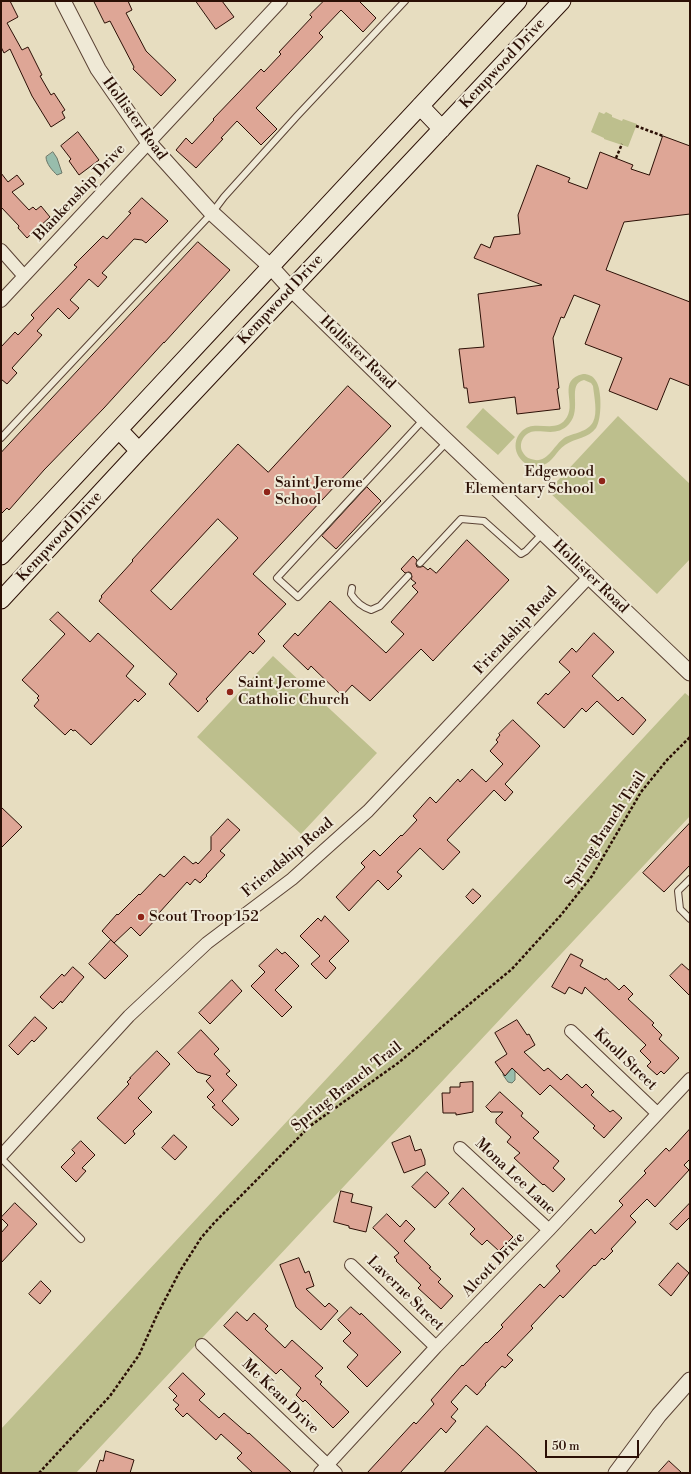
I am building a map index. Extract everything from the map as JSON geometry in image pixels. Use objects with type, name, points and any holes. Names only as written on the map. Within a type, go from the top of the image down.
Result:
[{"type":"main road","name":"Kempwood Drive","points":[[1,556],[518,1]]},
{"type":"main road","name":"Kempwood Drive","points":[[1,600],[562,1]]},
{"type":"main road","points":[[420,106],[442,129]]},
{"type":"main road","points":[[119,430],[139,451]]},
{"type":"street","name":"Hollister Road","points":[[63,1],[98,69],[149,143],[212,214],[271,267],[291,289],[424,419],[690,673]]},
{"type":"street","name":"Blankenship Drive","points":[[1,301],[149,143],[277,3]]},
{"type":"street","points":[[1,250],[24,276]]},
{"type":"street","name":"Friendship Road","points":[[1,1157],[130,1016],[207,943],[292,879],[368,811],[589,577]]},
{"type":"street","name":"Knoll Street","points":[[570,1031],[658,1113]]},
{"type":"street","name":"Alcott Drive","points":[[328,1470],[436,1347],[549,1230],[690,1078]]},
{"type":"street","name":"Mona Lee Lane","points":[[460,1148],[549,1230]]},
{"type":"street","name":"Laverne Street","points":[[350,1265],[436,1347]]},
{"type":"street","name":"Mc Kean Drive","points":[[202,1345],[328,1470]]},
{"type":"street","points":[[616,1473],[659,1415],[690,1380]]},
{"type":"lane","points":[[1,438],[212,214],[224,197],[297,116],[405,1]]},
{"type":"lane","points":[[424,419],[277,578],[298,597],[448,441]]},
{"type":"lane","points":[[420,563],[461,519],[484,521],[521,554],[526,551],[543,533]]},
{"type":"lane","points":[[352,588],[351,594],[354,599],[362,607],[370,610],[380,606],[408,576]]},
{"type":"lane","points":[[690,879],[678,891],[680,909],[690,919]]},
{"type":"lane","points":[[1,1157],[81,1238]]},
{"type":"path","points":[[636,126],[663,136]]},
{"type":"path","points":[[616,158],[622,144]]},
{"type":"path","name":"Spring Branch Trail","points":[[39,1473],[110,1396],[139,1355],[157,1315],[180,1271],[201,1238],[214,1222],[310,1126],[398,1063],[512,969],[561,915],[592,876],[641,792],[667,760],[690,737]]},
{"type":"shaded area","points":[[599,112],[604,114],[606,112],[612,115],[612,117],[622,121],[623,119],[637,124],[628,147],[604,139],[591,132]]},
{"type":"shaded area","points":[[53,152],[57,158],[62,173],[57,175],[46,160],[46,157]]},
{"type":"shaded area","points":[[583,374],[589,375],[594,378],[598,385],[600,411],[596,428],[590,434],[565,445],[546,464],[535,466],[523,462],[516,451],[517,438],[526,428],[532,426],[557,425],[567,417],[570,405],[569,386],[575,377]],"holes":[[[584,380],[591,383],[593,386],[595,399],[595,414],[591,425],[584,430],[564,438],[546,457],[537,460],[528,458],[522,451],[521,447],[524,437],[533,431],[551,432],[563,429],[573,418],[575,411],[576,386],[579,382]]]},
{"type":"shaded area","points":[[483,408],[515,437],[498,455],[466,427]]},
{"type":"shaded area","points":[[618,416],[690,484],[690,559],[657,594],[548,491]]},
{"type":"shaded area","points":[[273,656],[377,753],[301,834],[197,737]]},
{"type":"shaded area","points":[[685,693],[690,697],[690,816],[76,1473],[1,1473],[1,1429]]},
{"type":"shaded area","points":[[517,1063],[520,1067],[515,1071],[515,1080],[512,1083],[508,1082],[503,1075],[504,1071]]},
{"type":"building","points":[[1,1],[10,1],[18,17],[7,23],[22,50],[28,47],[42,75],[40,76],[51,95],[54,93],[65,110],[62,112],[65,118],[51,127],[32,96],[10,49],[4,53],[1,47]]},
{"type":"building","points":[[94,1],[128,1],[132,10],[126,13],[146,51],[176,80],[161,96],[133,69],[134,67],[110,21],[105,23]]},
{"type":"building","points":[[196,1],[222,1],[234,17],[216,29]]},
{"type":"building","points":[[324,1],[359,1],[376,18],[363,32],[341,10],[319,33],[323,37],[256,108],[277,129],[261,145],[237,121],[221,138],[223,139],[196,168],[176,150],[186,138],[192,144],[214,120],[213,119],[261,69],[264,72],[281,54],[279,52],[312,17],[310,15]]},
{"type":"building","points":[[78,132],[99,160],[79,175],[69,161],[71,159],[61,146]]},
{"type":"building","points":[[663,136],[690,146],[690,214],[624,222],[606,270],[690,302],[690,386],[670,378],[657,410],[609,391],[622,358],[585,344],[600,305],[574,295],[564,318],[561,317],[553,338],[560,409],[517,414],[515,397],[469,403],[467,388],[464,388],[459,349],[484,347],[478,294],[542,285],[474,258],[481,244],[490,248],[494,237],[520,234],[518,215],[537,165],[570,178],[568,182],[587,189],[600,152],[633,165],[631,169],[649,175]]},
{"type":"building","points":[[1,173],[8,182],[17,175],[24,184],[12,192],[29,210],[33,207],[36,210],[41,206],[50,217],[27,238],[18,228],[19,226],[1,207]]},
{"type":"building","points":[[142,198],[168,221],[146,243],[142,240],[134,239],[102,273],[107,277],[98,287],[89,279],[70,300],[79,308],[69,319],[58,308],[37,331],[42,335],[12,368],[17,373],[7,384],[1,379],[1,347],[15,332],[18,335],[34,318],[31,315],[77,267],[74,265],[103,236],[107,239],[131,213],[129,212]]},
{"type":"building","points":[[198,242],[230,270],[104,408],[44,470],[9,510],[7,508],[1,514],[1,453]]},
{"type":"building","points":[[348,386],[391,426],[253,574],[286,604],[258,634],[265,641],[253,654],[250,651],[206,699],[208,701],[198,712],[169,684],[177,674],[99,601],[102,597],[101,596],[133,561],[132,560],[238,444],[268,472]],"holes":[[[218,519],[238,538],[171,610],[151,591]]]},
{"type":"building","points":[[367,487],[381,501],[336,549],[322,536]]},
{"type":"building","points":[[467,540],[509,580],[433,661],[421,649],[370,701],[352,685],[342,696],[311,666],[308,670],[283,646],[295,633],[298,636],[330,601],[386,653],[404,634],[391,622],[418,592],[412,586],[416,583],[411,579],[411,573],[405,573],[401,569],[413,556],[417,560],[417,567],[423,566],[428,570],[430,568],[436,573]]},
{"type":"building","points":[[58,612],[90,642],[98,633],[134,666],[126,676],[146,694],[138,702],[135,699],[91,745],[75,730],[73,731],[71,729],[65,735],[34,706],[39,700],[37,698],[39,696],[22,680],[65,634],[50,620]]},
{"type":"building","points":[[594,633],[614,652],[592,676],[618,701],[622,697],[646,720],[633,735],[597,701],[586,712],[582,708],[564,728],[537,703],[546,693],[548,695],[570,672],[559,662],[572,648],[576,652]]},
{"type":"building","points":[[513,720],[540,746],[505,784],[513,792],[505,801],[494,790],[447,840],[460,852],[443,870],[420,848],[397,872],[402,876],[388,890],[378,880],[349,911],[336,897],[365,867],[361,863],[374,850],[380,856],[417,820],[413,816],[430,797],[436,803],[458,779],[460,782],[472,769],[486,782],[503,764],[490,751],[498,742],[496,740],[500,735],[499,734]]},
{"type":"building","points":[[1,807],[22,827],[1,848]]},
{"type":"building","points":[[228,819],[240,830],[220,851],[225,855],[200,883],[195,879],[190,885],[187,882],[159,913],[160,915],[140,936],[131,927],[114,943],[102,931],[117,914],[118,915],[139,894],[140,895],[160,874],[164,877],[184,856],[193,864],[196,862],[198,864],[211,850],[211,837]]},
{"type":"building","points":[[690,823],[690,865],[664,892],[643,873]]},
{"type":"building","points":[[473,889],[481,896],[473,904],[466,897]]},
{"type":"building","points":[[325,916],[349,941],[329,961],[336,968],[326,979],[311,964],[320,956],[300,936],[318,918],[321,921]]},
{"type":"building","points":[[111,940],[128,956],[105,979],[89,964]]},
{"type":"building","points":[[277,949],[282,954],[285,952],[299,966],[275,990],[292,1007],[282,1017],[251,986],[265,972],[259,966]]},
{"type":"building","points":[[571,954],[583,960],[580,966],[605,980],[606,978],[619,990],[624,985],[633,994],[628,999],[654,1023],[652,1025],[662,1035],[659,1039],[679,1058],[664,1074],[661,1071],[657,1075],[647,1066],[651,1062],[640,1051],[646,1045],[585,987],[582,994],[569,987],[565,994],[552,987]]},
{"type":"building","points":[[682,964],[690,971],[690,996],[670,976]]},
{"type":"building","points":[[73,967],[84,977],[62,1003],[61,1001],[53,1009],[40,997],[62,974],[64,976]]},
{"type":"building","points":[[232,980],[242,991],[210,1024],[199,1013]]},
{"type":"building","points":[[35,1017],[47,1028],[34,1042],[32,1040],[18,1055],[9,1046]]},
{"type":"building","points":[[517,1020],[527,1035],[529,1034],[535,1045],[524,1052],[544,1071],[548,1068],[561,1080],[567,1074],[582,1088],[586,1084],[594,1092],[591,1095],[610,1112],[613,1110],[622,1118],[604,1138],[593,1128],[595,1126],[550,1085],[540,1095],[512,1068],[505,1076],[495,1062],[507,1054],[495,1033]]},
{"type":"building","points":[[201,1030],[219,1049],[214,1054],[230,1071],[226,1074],[237,1085],[222,1101],[239,1119],[232,1126],[212,1107],[215,1105],[207,1097],[214,1090],[206,1081],[211,1076],[197,1072],[178,1053]]},
{"type":"building","points":[[157,1051],[170,1064],[138,1098],[152,1112],[133,1131],[135,1134],[125,1144],[97,1118],[129,1084],[127,1082],[130,1078]]},
{"type":"building","points":[[473,1082],[473,1112],[456,1115],[456,1113],[443,1113],[442,1093],[450,1093],[450,1087],[460,1087],[460,1083]]},
{"type":"building","points":[[500,1092],[523,1113],[521,1116],[539,1132],[533,1138],[559,1161],[553,1168],[565,1179],[553,1192],[544,1184],[543,1185],[514,1158],[520,1153],[507,1142],[511,1137],[496,1123],[496,1119],[503,1112],[491,1112],[486,1107]]},
{"type":"building","points":[[690,1129],[690,1159],[684,1165],[689,1170],[655,1207],[647,1199],[630,1216],[636,1222],[611,1249],[613,1251],[604,1260],[602,1258],[595,1266],[594,1265],[563,1298],[560,1295],[531,1326],[533,1328],[507,1355],[513,1360],[505,1368],[502,1366],[477,1395],[466,1385],[451,1402],[458,1409],[451,1417],[456,1421],[446,1433],[441,1428],[400,1473],[367,1473],[414,1422],[416,1424],[434,1404],[431,1400],[462,1365],[463,1366],[503,1327],[501,1325],[540,1284],[544,1288],[560,1271],[556,1266],[591,1229],[595,1234],[623,1205],[619,1201],[646,1173],[644,1171],[666,1148],[669,1151]]},
{"type":"building","points":[[174,1135],[187,1147],[175,1160],[162,1148]]},
{"type":"building","points":[[410,1136],[415,1151],[421,1149],[425,1160],[425,1165],[404,1173],[392,1143]]},
{"type":"building","points":[[81,1141],[95,1155],[82,1168],[86,1171],[76,1182],[61,1167],[75,1153],[72,1150]]},
{"type":"building","points":[[427,1172],[449,1193],[435,1208],[412,1187]]},
{"type":"building","points":[[463,1188],[513,1237],[499,1251],[487,1240],[482,1245],[470,1234],[475,1229],[449,1204]]},
{"type":"building","points":[[341,1191],[353,1194],[351,1202],[372,1207],[366,1232],[349,1228],[349,1226],[334,1222]]},
{"type":"building","points":[[15,1203],[37,1224],[1,1263],[1,1233],[8,1225],[1,1218]]},
{"type":"building","points":[[690,1203],[690,1217],[677,1230],[670,1224]]},
{"type":"building","points":[[387,1214],[400,1227],[406,1220],[415,1229],[404,1241],[431,1267],[429,1268],[441,1279],[438,1282],[453,1296],[441,1309],[418,1288],[421,1285],[396,1261],[397,1260],[394,1257],[399,1253],[373,1228]]},
{"type":"building","points":[[299,1258],[305,1273],[309,1271],[314,1286],[306,1289],[325,1307],[329,1303],[338,1311],[321,1330],[296,1307],[280,1265]]},
{"type":"building","points":[[678,1263],[689,1273],[671,1296],[659,1285]]},
{"type":"building","points":[[41,1281],[51,1291],[40,1304],[29,1294]]},
{"type":"building","points":[[351,1307],[360,1315],[361,1313],[401,1352],[367,1387],[347,1367],[358,1355],[343,1341],[351,1333],[338,1320]]},
{"type":"building","points":[[237,1312],[247,1321],[254,1313],[268,1326],[265,1329],[285,1348],[292,1340],[323,1368],[315,1376],[322,1382],[320,1384],[349,1412],[333,1428],[305,1400],[303,1402],[296,1395],[301,1388],[281,1369],[276,1374],[224,1326]]},
{"type":"building","points":[[183,1373],[205,1394],[199,1400],[219,1418],[224,1413],[248,1434],[249,1433],[292,1473],[253,1473],[237,1458],[242,1453],[221,1434],[216,1440],[187,1413],[183,1417],[175,1409],[179,1405],[173,1400],[177,1396],[169,1388]]},
{"type":"building","points":[[487,1426],[520,1456],[538,1473],[444,1473]]},
{"type":"building","points":[[106,1451],[134,1460],[130,1473],[96,1473],[100,1460],[103,1461]]},
{"type":"building","points":[[669,1461],[682,1473],[658,1473]]},
{"type":"place","name":"Edgewood Elementary School","points":[[602,481]]},
{"type":"place","name":"Saint Jerome School","points":[[267,492]]},
{"type":"place","name":"Saint Jerome Catholic Church","points":[[230,692]]},
{"type":"place","name":"Scout Troop 152","points":[[141,917]]}]
